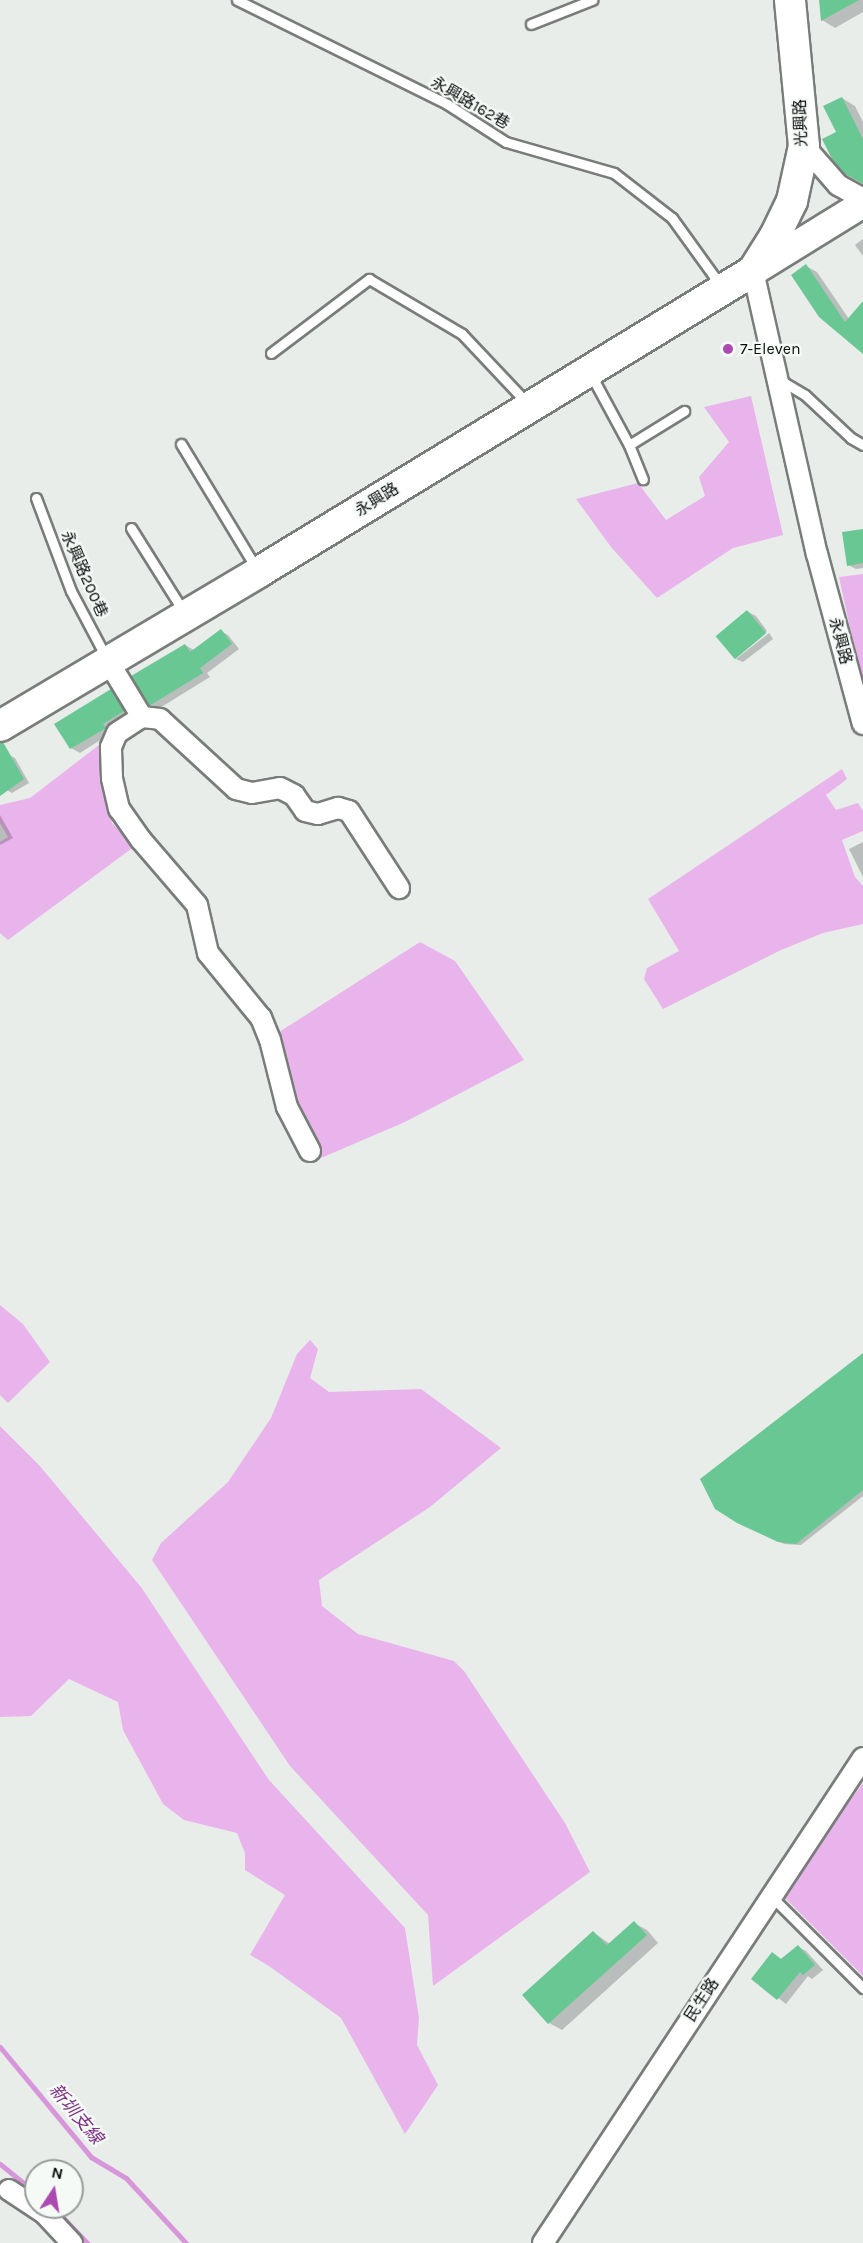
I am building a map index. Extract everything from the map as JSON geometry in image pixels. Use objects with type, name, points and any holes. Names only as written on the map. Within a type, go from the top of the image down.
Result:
[{"type":"main road","name":"光興路","points":[[753,271],[775,236],[792,201],[804,146],[790,0]]},
{"type":"main road","name":"永興路","points":[[0,726],[259,572],[530,406],[724,291],[753,271]]},
{"type":"street","points":[[804,146],[838,185],[863,201]]},
{"type":"street","name":"永興路","points":[[859,692],[817,555],[775,377],[753,271],[863,201]]},
{"type":"street","points":[[108,661],[142,717]]},
{"type":"street","points":[[859,692],[863,724]]},
{"type":"street","points":[[310,1151],[288,1107],[270,1040],[261,1018],[208,953],[197,905],[141,840],[119,809],[112,778],[111,747],[117,733],[142,717],[160,719],[236,789],[252,793],[280,788],[294,795],[305,811],[318,814],[338,808],[349,811],[399,888]]},
{"type":"street","name":"民生路","points":[[543,2243],[770,1895],[863,1758]]},
{"type":"street","points":[[9,2190],[44,2213],[72,2243]]},
{"type":"lane","name":"永興路162巷","points":[[237,0],[447,104],[506,142],[614,173],[672,218],[724,291]]},
{"type":"lane","points":[[531,24],[592,0]]},
{"type":"lane","points":[[271,353],[369,279],[462,334],[530,406]]},
{"type":"lane","points":[[589,371],[629,445],[643,479]]},
{"type":"lane","points":[[775,377],[805,395],[851,438],[863,445]]},
{"type":"lane","points":[[629,445],[684,411]]},
{"type":"lane","points":[[181,444],[259,572]]},
{"type":"lane","name":"永興路200巷","points":[[36,498],[71,591],[108,661]]},
{"type":"lane","points":[[131,528],[185,614]]},
{"type":"lane","points":[[770,1895],[863,1988]]},
{"type":"shaded area","points":[[751,396],[783,535],[733,548],[657,598],[611,547],[576,499],[638,483],[666,520],[705,496],[699,477],[729,442],[704,407]]},
{"type":"shaded area","points":[[863,574],[863,678],[861,679],[839,577]]},
{"type":"shaded area","points":[[99,745],[112,823],[135,846],[8,940],[0,933],[0,842],[8,837],[0,823],[0,805],[30,798]]},
{"type":"shaded area","points":[[842,769],[847,779],[826,795],[836,810],[858,803],[863,811],[863,831],[842,840],[855,877],[863,886],[863,924],[823,933],[781,950],[663,1009],[644,979],[647,968],[679,951],[648,899]]},
{"type":"shaded area","points":[[420,942],[455,961],[524,1060],[405,1122],[321,1158],[294,1096],[276,1034]]},
{"type":"shaded area","points":[[0,1305],[23,1324],[50,1362],[8,1403],[0,1395]]},
{"type":"shaded area","points":[[310,1340],[318,1349],[310,1378],[329,1392],[421,1389],[501,1448],[430,1507],[319,1580],[322,1606],[358,1634],[454,1661],[464,1671],[565,1823],[590,1872],[433,1986],[428,1915],[290,1766],[152,1560],[161,1543],[228,1482],[271,1418],[297,1354]]},
{"type":"shaded area","points":[[0,1426],[39,1465],[141,1587],[269,1780],[405,1928],[419,2018],[417,2045],[438,2085],[405,2134],[341,2018],[250,1955],[285,1895],[245,1870],[245,1853],[237,1833],[184,1820],[163,1804],[123,1730],[118,1702],[69,1679],[31,1716],[0,1717]]},
{"type":"shaded area","points":[[863,1783],[863,1976],[781,1894]]},
{"type":"building","points":[[819,0],[859,0],[821,21]]},
{"type":"building","points":[[842,97],[863,139],[863,184],[845,174],[832,159],[822,139],[836,132],[823,106]]},
{"type":"building","points":[[806,264],[845,322],[863,301],[863,354],[819,317],[791,275]]},
{"type":"building","points":[[863,529],[863,563],[847,566],[842,532]]},
{"type":"building","points":[[747,610],[766,633],[735,659],[716,636]]},
{"type":"building","points":[[221,629],[232,644],[200,668],[203,673],[149,706],[131,676],[185,644],[190,652]]},
{"type":"building","points":[[111,689],[124,711],[103,724],[106,728],[70,749],[54,724]]},
{"type":"building","points":[[3,742],[24,779],[0,796],[0,743]]},
{"type":"building","points":[[863,1353],[863,1490],[796,1544],[778,1542],[737,1523],[715,1509],[700,1479]]},
{"type":"building","points":[[634,1921],[647,1935],[548,2024],[522,1995],[593,1931],[607,1945]]},
{"type":"building","points":[[798,1945],[815,1965],[803,1975],[800,1972],[777,2000],[751,1979],[772,1952],[781,1959]]},
{"type":"waterway","name":"新圳支線","points":[[0,2047],[91,2157],[126,2178],[186,2243]]},
{"type":"waterway","points":[[0,2164],[24,2183]]},
{"type":"waterway","points":[[64,2219],[87,2243]]},
{"type":"place","name":"7-Eleven","points":[[728,349]]}]
